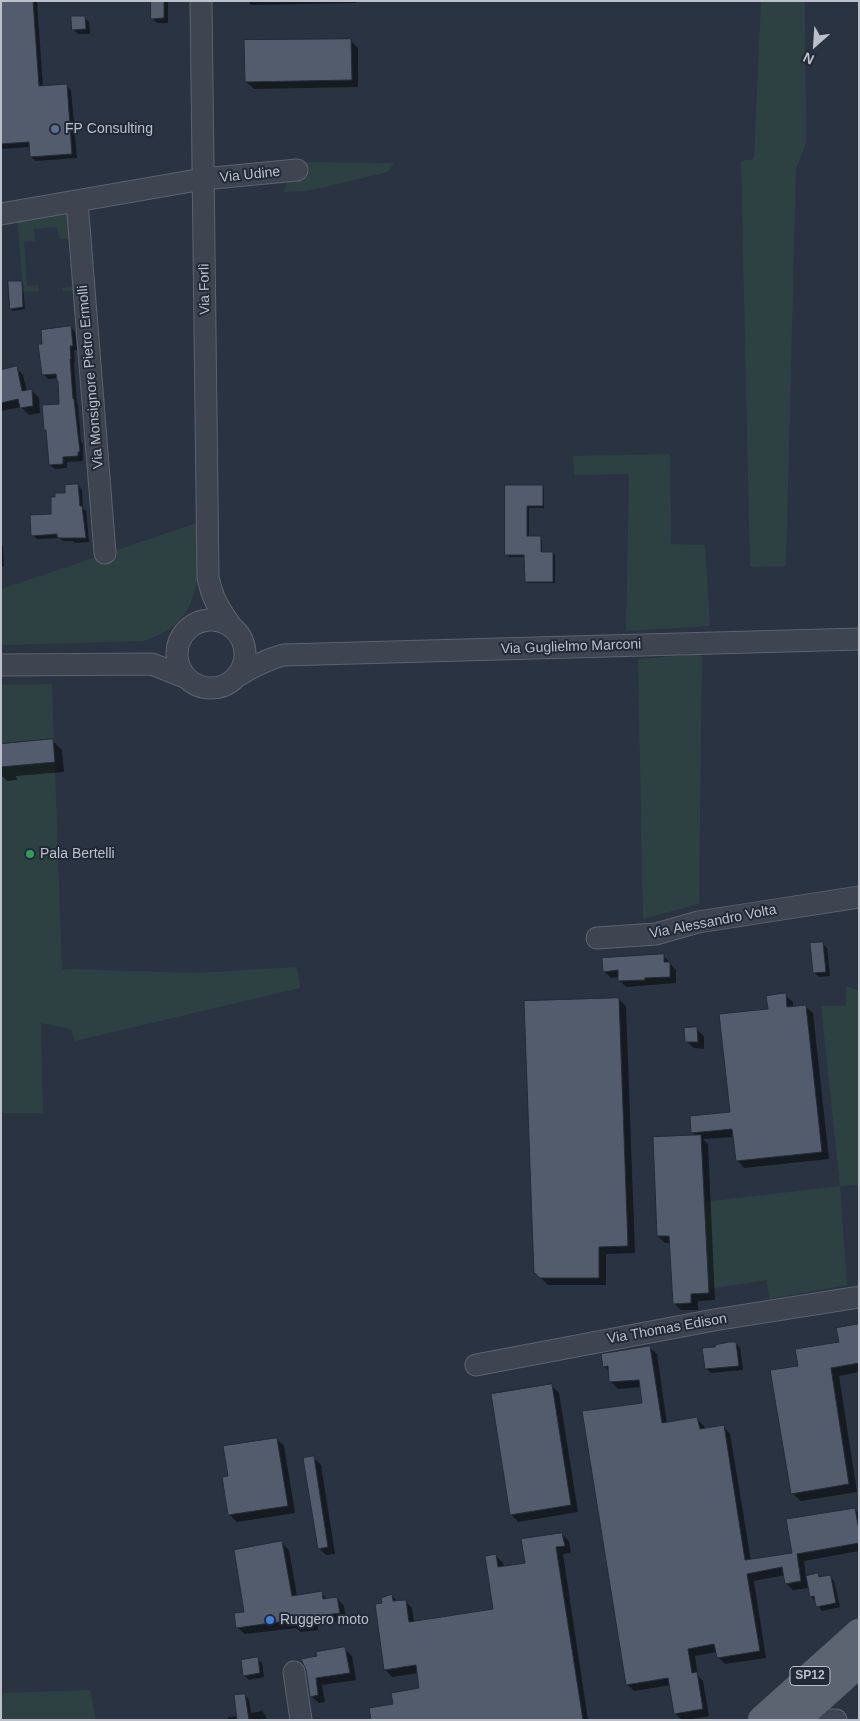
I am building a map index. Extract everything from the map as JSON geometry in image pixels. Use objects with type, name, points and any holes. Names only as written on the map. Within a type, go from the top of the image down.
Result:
[{"type":"main road","name":"SP12","points":[[762,1720],[859,1633]]},
{"type":"main road","name":"SP12","points":[[796,1720],[859,1663]]},
{"type":"street","name":"Via Forlì","points":[[184,632],[205,594],[208,577],[201,1]]},
{"type":"street","name":"Via Udine","points":[[1,214],[203,180],[297,170]]},
{"type":"street","name":"Via Monsignore Pietro Ermolli","points":[[77,201],[105,553]]},
{"type":"street","name":"Via Forlì","points":[[208,577],[212,595],[219,610],[235,630]]},
{"type":"street","points":[[134,663],[150,658],[165,650],[184,632],[198,622],[220,621],[235,630],[244,645],[245,656],[242,667],[236,677],[228,684],[218,688],[206,688],[196,685],[187,678],[180,670],[177,659],[177,648],[184,632]]},
{"type":"street","name":"Via Guglielmo Marconi","points":[[235,630],[252,645],[267,652],[283,655],[859,640]]},
{"type":"street","name":"Via Guglielmo Marconi","points":[[236,677],[254,665],[283,655]]},
{"type":"street","points":[[1,665],[152,664],[187,678]]},
{"type":"street","name":"Via Alessandro Volta","points":[[597,938],[656,934],[698,922],[859,896]]},
{"type":"street","name":"Via Thomas Edison","points":[[476,1365],[714,1320],[859,1297]]},
{"type":"street","points":[[294,1672],[302,1720]]},
{"type":"street","points":[[828,1720],[836,1720]]},
{"type":"green space","points":[[761,1],[805,1],[806,143],[796,169],[786,566],[750,567],[741,161],[754,159]]},
{"type":"green space","points":[[294,162],[394,163],[388,172],[308,191],[284,192]]},
{"type":"green space","points":[[66,213],[71,218],[76,290],[63,291],[62,288],[73,287],[70,239],[59,239],[57,227],[34,229],[35,241],[24,242],[27,286],[38,285],[39,291],[23,292],[17,217]]},
{"type":"green space","points":[[670,454],[671,544],[705,545],[710,626],[626,631],[629,474],[574,475],[573,456]]},
{"type":"green space","points":[[200,522],[198,577],[195,591],[184,615],[168,630],[144,641],[1,645],[1,589]]},
{"type":"green space","points":[[702,654],[699,904],[643,919],[638,659]]},
{"type":"green space","name":"Pala Bertelli","points":[[52,684],[62,970],[60,971],[65,969],[197,973],[297,967],[300,988],[75,1041],[71,1029],[41,1023],[43,1113],[1,1113],[1,685]]},
{"type":"green space","points":[[846,986],[859,991],[859,1185],[840,1186],[821,1006],[846,1006]]},
{"type":"green space","points":[[840,1186],[847,1285],[769,1299],[767,1280],[708,1289],[704,1202]]},
{"type":"green space","points":[[90,1690],[96,1720],[1,1720],[1,1699],[4,1693]]},
{"type":"building","points":[[1,1],[33,1],[39,86],[67,84],[72,154],[30,157],[29,142],[1,144]]},
{"type":"building","points":[[151,1],[164,1],[164,18],[151,19]]},
{"type":"building","points":[[71,16],[85,16],[86,29],[72,30]]},
{"type":"building","points":[[351,39],[352,80],[245,82],[244,40]]},
{"type":"building","points":[[8,281],[22,281],[23,307],[10,309]]},
{"type":"building","points":[[71,326],[73,346],[70,346],[70,359],[80,452],[78,452],[78,456],[63,457],[63,464],[49,465],[42,405],[59,404],[58,381],[56,374],[42,375],[38,344],[42,344],[41,330]]},
{"type":"building","points":[[17,366],[22,391],[32,389],[33,406],[20,408],[18,399],[1,403],[1,370]]},
{"type":"building","points":[[78,484],[86,538],[60,538],[57,537],[57,534],[31,536],[30,515],[51,514],[51,497],[55,497],[55,493],[65,493],[65,485]]},
{"type":"building","points":[[505,485],[543,485],[543,506],[527,506],[527,536],[541,536],[541,552],[553,552],[553,582],[525,582],[524,555],[505,555]]},
{"type":"building","points":[[53,739],[55,762],[1,767],[1,744]]},
{"type":"building","points":[[823,942],[826,972],[813,973],[810,943]]},
{"type":"building","points":[[664,954],[664,962],[670,962],[670,977],[618,981],[618,970],[603,972],[602,958]]},
{"type":"building","points":[[786,993],[787,1007],[806,1005],[822,1152],[736,1161],[732,1129],[691,1133],[690,1116],[730,1112],[719,1014],[768,1009],[766,996]]},
{"type":"building","points":[[619,998],[628,1246],[599,1247],[599,1278],[540,1278],[534,1272],[524,1001]]},
{"type":"building","points":[[697,1027],[698,1042],[685,1042],[684,1028]]},
{"type":"building","points":[[701,1135],[709,1293],[691,1294],[691,1303],[673,1304],[669,1236],[657,1236],[653,1137]]},
{"type":"building","points":[[859,1324],[859,1363],[831,1368],[849,1484],[791,1494],[770,1370],[798,1366],[795,1349],[839,1342],[836,1328]]},
{"type":"building","points":[[736,1342],[739,1366],[705,1369],[702,1348],[715,1347],[716,1345]]},
{"type":"building","points":[[650,1346],[662,1423],[697,1417],[700,1429],[724,1425],[745,1560],[792,1553],[786,1519],[855,1508],[859,1531],[859,1543],[797,1554],[801,1581],[785,1584],[782,1567],[747,1574],[760,1651],[717,1658],[714,1644],[688,1649],[692,1673],[697,1672],[703,1709],[674,1714],[668,1678],[626,1685],[582,1411],[642,1403],[639,1380],[609,1382],[608,1366],[603,1367],[601,1354]]},
{"type":"building","points":[[552,1384],[571,1505],[510,1515],[491,1394]]},
{"type":"building","points":[[277,1438],[288,1506],[228,1515],[222,1477],[228,1476],[223,1446]]},
{"type":"building","points":[[314,1456],[328,1547],[318,1549],[303,1458]]},
{"type":"building","points":[[562,1533],[565,1546],[556,1547],[583,1720],[371,1720],[369,1708],[393,1704],[391,1693],[419,1688],[416,1665],[384,1670],[375,1604],[382,1603],[381,1598],[392,1594],[393,1601],[406,1600],[409,1622],[493,1609],[485,1556],[496,1554],[498,1567],[525,1563],[521,1539]]},
{"type":"building","points":[[282,1541],[292,1596],[322,1591],[323,1599],[337,1597],[340,1613],[311,1617],[312,1623],[292,1626],[292,1620],[236,1628],[234,1613],[244,1612],[234,1550]]},
{"type":"building","points":[[818,1573],[819,1577],[830,1575],[836,1603],[816,1607],[814,1596],[810,1597],[806,1576]]},
{"type":"building","points":[[345,1647],[350,1673],[316,1678],[318,1695],[310,1697],[306,1670],[301,1659],[317,1656],[316,1652]]},
{"type":"building","points":[[258,1657],[260,1673],[243,1676],[241,1660]]},
{"type":"building","points":[[245,1694],[249,1720],[237,1720],[234,1695]]},
{"type":"place","name":"FP Consulting","points":[[55,129]]},
{"type":"place","name":"Pala Bertelli","points":[[30,854]]},
{"type":"place","name":"Ruggero moto","points":[[270,1620]]}]
